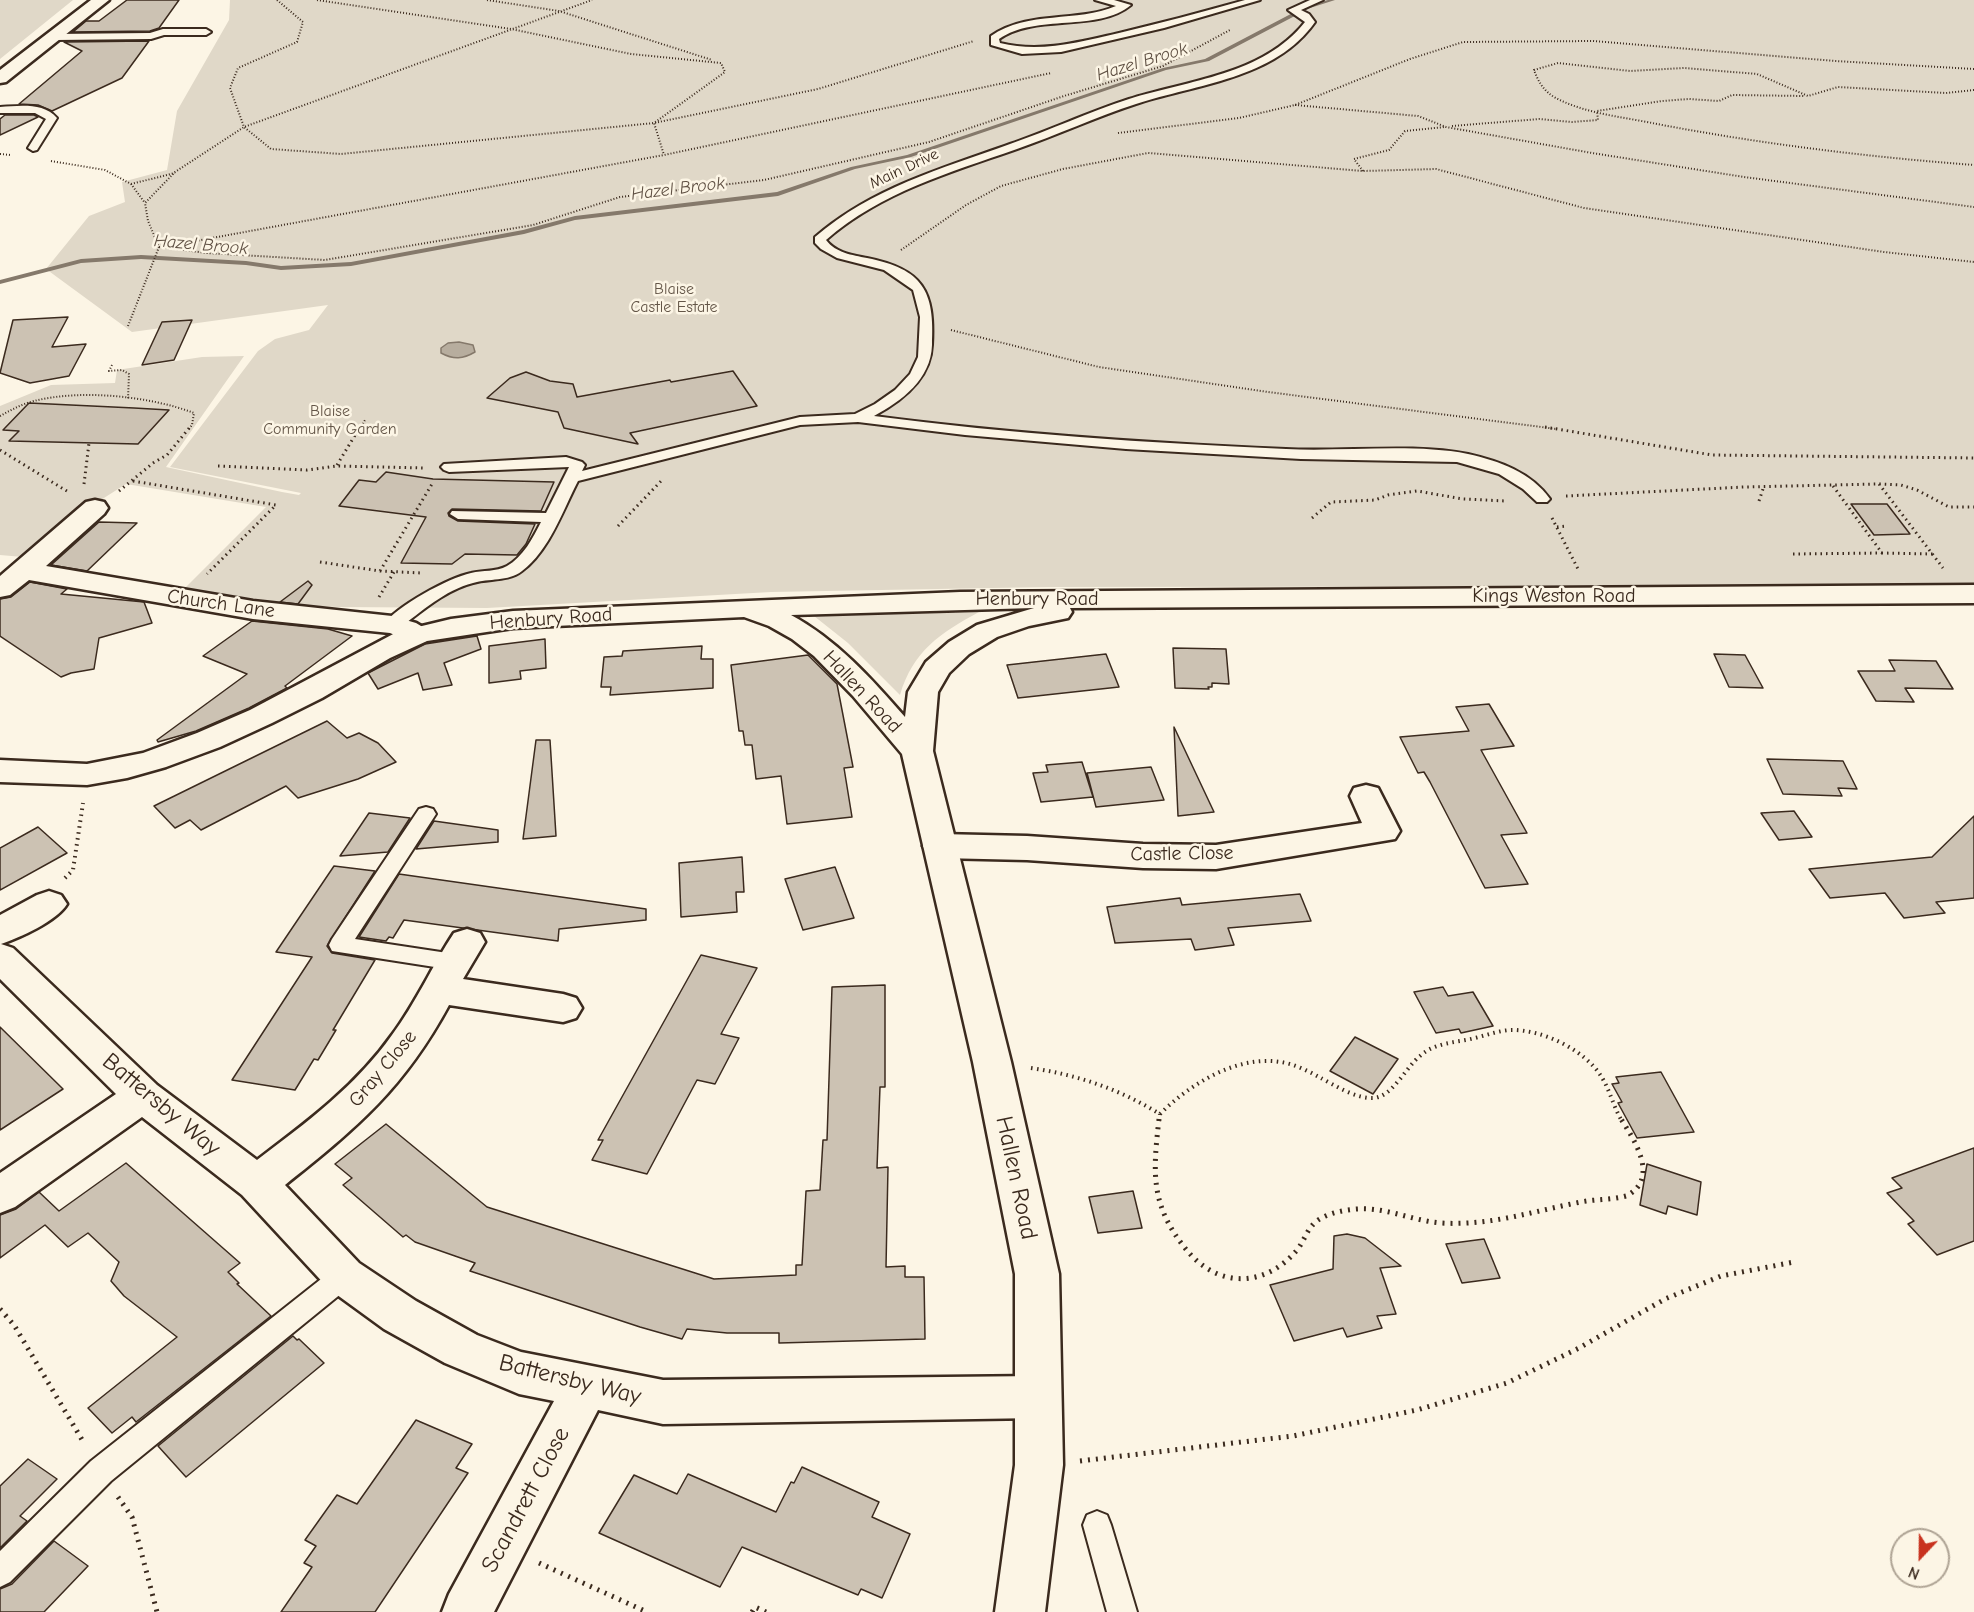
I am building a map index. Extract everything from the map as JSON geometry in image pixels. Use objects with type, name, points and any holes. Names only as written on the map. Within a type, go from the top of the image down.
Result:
[{"type":"main road","points":[[0,78],[101,0]]},
{"type":"main road","points":[[0,589],[24,571],[86,497]]},
{"type":"main road","name":"Church Lane","points":[[24,571],[253,610],[404,630]]},
{"type":"main road","name":"Kings Weston Road","points":[[1133,600],[1974,594]]},
{"type":"main road","name":"Henbury Road","points":[[0,771],[70,775],[99,773],[141,763],[202,743],[332,686],[404,630],[513,620],[739,608],[1030,598],[1133,600]]},
{"type":"main road","name":"Hallen Road","points":[[1020,1612],[1039,1465],[1037,1274],[989,1052],[917,751],[923,692],[937,668],[959,648],[987,631],[1022,619],[1133,600]]},
{"type":"main road","name":"Hallen Road","points":[[739,608],[769,615],[796,628],[832,656],[917,751]]},
{"type":"main road","name":"Castle Close","points":[[940,846],[1027,848],[1143,856],[1216,857],[1383,831],[1366,796]]},
{"type":"main road","points":[[0,931],[49,904]]},
{"type":"main road","name":"Battersby Way","points":[[0,957],[143,1096],[257,1183],[344,1276],[400,1315],[461,1349],[519,1373],[663,1402],[1038,1397]]},
{"type":"main road","points":[[453,964],[563,1008]]},
{"type":"main road","name":"Gray Close","points":[[257,1183],[355,1107],[396,1060],[416,1031],[453,964]]},
{"type":"main road","points":[[0,1195],[143,1096]]},
{"type":"main road","name":"Scandrett Close","points":[[467,1612],[585,1388]]},
{"type":"lane","points":[[1100,0],[1126,5],[1107,13],[1021,26],[1000,32],[994,38],[996,45],[1022,51],[1061,49],[1161,26],[1255,0]]},
{"type":"lane","points":[[1293,10],[1302,0]]},
{"type":"lane","points":[[1293,10],[1318,0]]},
{"type":"lane","name":"Main Drive","points":[[572,478],[800,421],[858,418],[887,402],[916,376],[925,357],[927,317],[919,288],[889,268],[833,253],[819,240],[833,227],[880,198],[936,171],[998,152],[1131,102],[1230,77],[1273,55],[1305,30],[1310,22],[1306,16],[1293,10]]},
{"type":"lane","points":[[55,37],[151,36],[163,32],[206,32]]},
{"type":"lane","points":[[0,110],[41,111],[49,114],[52,118],[33,148]]},
{"type":"lane","points":[[0,121],[25,110]]},
{"type":"lane","points":[[858,418],[976,432],[1148,447],[1309,455],[1429,455],[1476,460],[1503,470],[1530,484],[1542,499]]},
{"type":"lane","points":[[404,630],[442,591],[467,579],[510,572],[530,555],[577,465],[566,462],[445,468]]},
{"type":"lane","points":[[458,514],[550,518]]},
{"type":"lane","points":[[426,814],[340,945],[453,964]]},
{"type":"lane","points":[[0,1572],[101,1472],[344,1276]]},
{"type":"lane","points":[[1097,1525],[1122,1612]]},
{"type":"path","points":[[277,0],[303,22],[297,42],[238,68],[230,88],[243,127],[272,149],[341,154],[654,123],[818,89],[1000,32]]},
{"type":"path","points":[[317,0],[511,29],[631,54],[721,63]]},
{"type":"path","points":[[487,0],[559,11],[721,63],[725,72],[654,123]]},
{"type":"path","points":[[144,203],[175,172],[243,127],[592,0]]},
{"type":"path","points":[[159,247],[207,253],[325,260],[533,225],[620,197],[764,180],[929,142],[1064,96],[1163,66],[1232,29],[1209,35]]},
{"type":"path","points":[[1111,134],[1239,118],[1295,105],[1410,59],[1463,42],[1593,41],[1803,59],[1974,69]]},
{"type":"path","points":[[1808,96],[1758,74],[1684,68],[1630,71],[1558,63],[1534,70],[1539,84],[1555,98],[1597,111],[1725,138],[1879,158],[1974,165]]},
{"type":"path","points":[[159,247],[664,155],[1057,72]]},
{"type":"path","points":[[1597,111],[1662,101],[1689,99],[1719,101],[1732,95],[1808,96],[1838,87],[1947,93],[1974,90]]},
{"type":"path","points":[[1295,105],[1418,116],[1446,127],[1744,177],[1974,207]]},
{"type":"path","points":[[1363,171],[1354,159],[1389,150],[1405,131],[1539,119],[1572,122],[1598,120],[1597,111]]},
{"type":"path","points":[[654,123],[664,155]]},
{"type":"path","points":[[0,153],[12,155]]},
{"type":"path","points":[[866,262],[897,252],[966,205],[1001,186],[1063,169],[1148,153],[1363,171],[1436,170],[1584,208],[1884,252],[1974,262]]},
{"type":"path","points":[[46,161],[105,170],[131,184],[144,203],[159,247],[128,326]]},
{"type":"path","points":[[131,184],[175,172]]},
{"type":"path","points":[[927,325],[1099,367],[1268,392],[1582,432],[1712,456],[1974,458]]},
{"type":"path","points":[[112,365],[109,372],[122,370],[129,374],[129,399]]},
{"type":"path","points":[[0,417],[37,400],[80,396],[129,399],[174,406],[194,413],[183,437],[166,455],[153,463],[133,482],[86,497],[0,450]]},
{"type":"path","points":[[336,466],[365,420]]},
{"type":"path","points":[[86,497],[89,443]]},
{"type":"path","points":[[218,466],[307,470],[336,466],[445,468]]},
{"type":"path","points":[[380,571],[445,468]]},
{"type":"path","points":[[618,526],[667,475]]},
{"type":"path","points":[[133,482],[276,504],[199,582]]},
{"type":"path","points":[[1312,518],[1331,502],[1375,500],[1388,495],[1417,491],[1463,499],[1495,501],[1764,486],[1879,484],[1901,485],[1917,490],[1949,507],[1974,507]]},
{"type":"path","points":[[1879,484],[1945,570]]},
{"type":"path","points":[[1832,485],[1882,553]]},
{"type":"path","points":[[1759,501],[1764,486]]},
{"type":"path","points":[[1542,499],[1592,595]]},
{"type":"path","points":[[1557,527],[1567,526]]},
{"type":"path","points":[[1793,554],[1933,554]]},
{"type":"path","points":[[321,562],[380,571],[425,573]]},
{"type":"path","points":[[49,904],[52,890],[73,870],[81,809],[86,793],[99,773]]},
{"type":"path","points":[[1509,1030],[1527,1031],[1571,1050],[1596,1069],[1606,1083],[1617,1112],[1641,1148],[1643,1179],[1631,1193],[1616,1198],[1589,1201],[1498,1221],[1469,1224],[1425,1221],[1377,1209],[1334,1213],[1313,1223],[1297,1250],[1271,1272],[1238,1280],[1226,1279],[1215,1277],[1191,1257],[1161,1215],[1153,1186],[1160,1114],[1170,1101],[1210,1077],[1251,1062],[1290,1064],[1361,1096],[1374,1098],[1384,1094],[1415,1059],[1427,1050],[1444,1044],[1509,1030]]},
{"type":"path","points":[[1027,1068],[1101,1083],[1138,1100],[1160,1114]]},
{"type":"path","points":[[1039,1465],[1293,1436],[1417,1410],[1507,1383],[1579,1348],[1665,1299],[1721,1276],[1794,1262]]},
{"type":"path","points":[[502,1547],[647,1612]]},
{"type":"path","points":[[752,1612],[755,1607],[766,1612]]},
{"type":"green space","points":[[0,0],[73,0],[0,59]]},
{"type":"green space","name":"Blaise Castle Estate","points":[[230,0],[1974,0],[1974,586],[1048,587],[771,592],[487,608],[338,607],[283,604],[199,596],[204,590],[184,589],[266,507],[126,484],[55,529],[23,557],[0,555],[0,406],[51,385],[115,383],[117,370],[202,357],[244,356],[166,467],[282,492],[299,495],[301,493],[170,467],[258,351],[275,339],[309,330],[328,305],[132,332],[46,269],[89,216],[125,202],[122,182],[167,170],[177,111],[229,20]]},
{"type":"green space","points":[[979,612],[940,636],[920,655],[912,666],[900,695],[848,643],[814,616]]},
{"type":"shaded area","points":[[459,342],[473,345],[475,352],[458,358],[441,353],[441,348],[448,343]]},
{"type":"building","points":[[127,0],[179,0],[159,28],[150,31],[73,32],[86,21],[99,21]]},
{"type":"building","points":[[149,41],[122,78],[52,111],[38,105],[19,104],[82,51],[64,42]]},
{"type":"building","points":[[5,115],[38,117],[0,135],[0,119]]},
{"type":"building","points":[[68,317],[52,347],[86,344],[69,376],[30,383],[0,373],[13,320]]},
{"type":"building","points":[[192,320],[174,360],[142,365],[162,322]]},
{"type":"building","points":[[733,371],[757,406],[630,433],[638,444],[564,428],[558,412],[487,398],[510,378],[526,372],[550,381],[573,384],[577,397]]},
{"type":"building","points":[[29,403],[169,410],[138,444],[9,441],[19,431],[3,430]]},
{"type":"building","points":[[386,472],[433,479],[554,482],[541,511],[452,509],[448,513],[458,521],[535,524],[526,544],[517,555],[465,554],[452,564],[401,563],[426,517],[339,506],[359,480],[376,482]]},
{"type":"building","points":[[1851,504],[1887,504],[1910,534],[1874,535]]},
{"type":"building","points":[[99,522],[137,523],[87,571],[51,565]]},
{"type":"building","points":[[308,581],[312,585],[298,604],[280,602]]},
{"type":"building","points":[[30,582],[67,589],[61,594],[144,602],[152,623],[99,638],[94,669],[61,677],[0,636],[0,599],[11,597]]},
{"type":"building","points":[[252,621],[328,629],[352,636],[285,686],[287,688],[249,708],[196,731],[158,742],[157,740],[247,674],[203,656]]},
{"type":"building","points":[[477,636],[481,649],[444,663],[452,685],[423,690],[418,673],[378,689],[368,673],[425,644]]},
{"type":"building","points":[[545,639],[546,668],[520,671],[521,679],[489,683],[489,646]]},
{"type":"building","points":[[702,646],[701,659],[713,659],[713,688],[610,695],[611,687],[601,687],[604,657],[622,656],[623,651]]},
{"type":"building","points":[[1173,648],[1226,649],[1229,684],[1212,683],[1209,689],[1175,688]]},
{"type":"building","points":[[1106,654],[1119,687],[1018,698],[1007,665]]},
{"type":"building","points":[[1714,654],[1745,655],[1763,688],[1729,687]]},
{"type":"building","points":[[808,655],[837,684],[853,767],[844,768],[852,817],[787,824],[781,776],[756,779],[752,745],[745,745],[743,731],[739,731],[731,665]]},
{"type":"building","points":[[1889,660],[1936,661],[1953,689],[1905,688],[1914,702],[1876,701],[1858,671],[1895,671]]},
{"type":"building","points":[[1489,704],[1514,746],[1481,750],[1527,833],[1501,835],[1528,884],[1485,888],[1430,782],[1424,772],[1418,773],[1400,737],[1469,731],[1456,707]]},
{"type":"building","points":[[327,721],[347,738],[359,733],[378,743],[396,762],[358,779],[298,798],[286,786],[201,830],[190,820],[175,828],[154,806]]},
{"type":"building","points":[[1174,727],[1214,812],[1178,816]]},
{"type":"building","points":[[536,740],[550,740],[556,836],[523,839]]},
{"type":"building","points":[[1767,759],[1843,761],[1857,789],[1838,788],[1842,796],[1783,794]]},
{"type":"building","points":[[1082,762],[1093,797],[1041,802],[1033,773],[1048,772],[1046,765]]},
{"type":"building","points":[[1151,767],[1164,800],[1096,807],[1087,773]]},
{"type":"building","points":[[1794,811],[1812,837],[1779,840],[1761,813]]},
{"type":"building","points":[[369,813],[410,818],[388,852],[340,856]]},
{"type":"building","points":[[1974,816],[1974,898],[1936,902],[1945,913],[1904,918],[1885,893],[1830,898],[1809,869],[1932,857]]},
{"type":"building","points":[[434,821],[498,830],[498,842],[416,849]]},
{"type":"building","points":[[38,827],[67,853],[0,890],[0,848]]},
{"type":"building","points":[[742,857],[744,892],[736,892],[737,912],[681,917],[679,863]]},
{"type":"building","points":[[334,866],[375,871],[327,946],[332,953],[375,960],[333,1030],[336,1030],[318,1060],[314,1059],[295,1090],[232,1080],[312,957],[276,952]]},
{"type":"building","points":[[835,867],[854,918],[803,930],[785,879]]},
{"type":"building","points":[[399,874],[646,909],[646,920],[559,929],[558,941],[404,920],[393,938],[389,937],[386,941],[359,937]]},
{"type":"building","points":[[1300,894],[1311,921],[1228,928],[1234,945],[1195,950],[1191,939],[1115,943],[1107,907],[1180,898],[1182,905]]},
{"type":"building","points":[[701,955],[757,968],[721,1034],[739,1038],[715,1084],[697,1080],[647,1174],[592,1160],[603,1140],[598,1140]]},
{"type":"building","points":[[885,985],[885,1087],[880,1087],[877,1168],[888,1167],[886,1267],[905,1266],[905,1277],[924,1277],[925,1339],[779,1343],[779,1333],[727,1333],[687,1329],[682,1339],[640,1327],[470,1271],[475,1263],[415,1242],[406,1235],[403,1237],[343,1185],[352,1178],[335,1164],[386,1124],[487,1207],[714,1279],[796,1275],[796,1265],[802,1265],[806,1191],[820,1190],[823,1140],[827,1140],[832,987]]},
{"type":"building","points":[[1443,987],[1448,996],[1473,992],[1493,1026],[1461,1033],[1459,1029],[1436,1033],[1414,992]]},
{"type":"building","points":[[0,1027],[63,1089],[0,1130]]},
{"type":"building","points":[[1355,1037],[1398,1059],[1373,1094],[1330,1071]]},
{"type":"building","points":[[1661,1072],[1694,1132],[1637,1138],[1618,1103],[1622,1102],[1612,1084],[1619,1083],[1616,1077]]},
{"type":"building","points":[[1974,1148],[1974,1241],[1937,1255],[1908,1224],[1914,1221],[1887,1193],[1902,1188],[1892,1178]]},
{"type":"building","points":[[126,1163],[240,1263],[228,1272],[239,1283],[237,1284],[271,1316],[136,1422],[132,1417],[112,1433],[88,1408],[177,1337],[124,1296],[111,1281],[119,1262],[88,1233],[68,1247],[45,1225],[0,1258],[0,1215],[16,1209],[39,1192],[59,1211]]},
{"type":"building","points":[[1647,1164],[1701,1182],[1697,1215],[1668,1206],[1666,1214],[1640,1205]]},
{"type":"building","points":[[1133,1191],[1142,1228],[1098,1233],[1089,1197]]},
{"type":"building","points":[[1347,1234],[1365,1238],[1401,1266],[1380,1268],[1396,1314],[1377,1316],[1382,1328],[1347,1337],[1343,1328],[1294,1341],[1270,1285],[1333,1269],[1334,1236]]},
{"type":"building","points":[[1484,1239],[1500,1278],[1462,1283],[1446,1244]]},
{"type":"building","points":[[293,1336],[324,1363],[186,1477],[158,1446]]},
{"type":"building","points":[[416,1420],[472,1444],[456,1468],[468,1473],[375,1612],[281,1612],[312,1567],[304,1563],[316,1546],[305,1540],[337,1495],[357,1504]]},
{"type":"building","points":[[28,1459],[57,1479],[20,1516],[27,1521],[0,1548],[0,1486]]},
{"type":"building","points":[[802,1467],[879,1502],[872,1517],[910,1534],[882,1598],[861,1589],[858,1595],[742,1547],[720,1587],[599,1533],[634,1475],[677,1494],[688,1474],[776,1512],[791,1482],[794,1483]]},
{"type":"building","points":[[54,1541],[88,1566],[44,1612],[0,1612],[0,1589],[12,1584]]},
{"type":"waterway","name":"Hazel Brook","points":[[0,282],[81,261],[141,257],[246,263],[281,268],[351,264],[524,232],[575,218],[778,194],[853,168],[909,156],[1165,69],[1207,60],[1308,7],[1333,0]]},
{"type":"park label","name":"Blaise Community Garden","points":[[330,420]]}]
